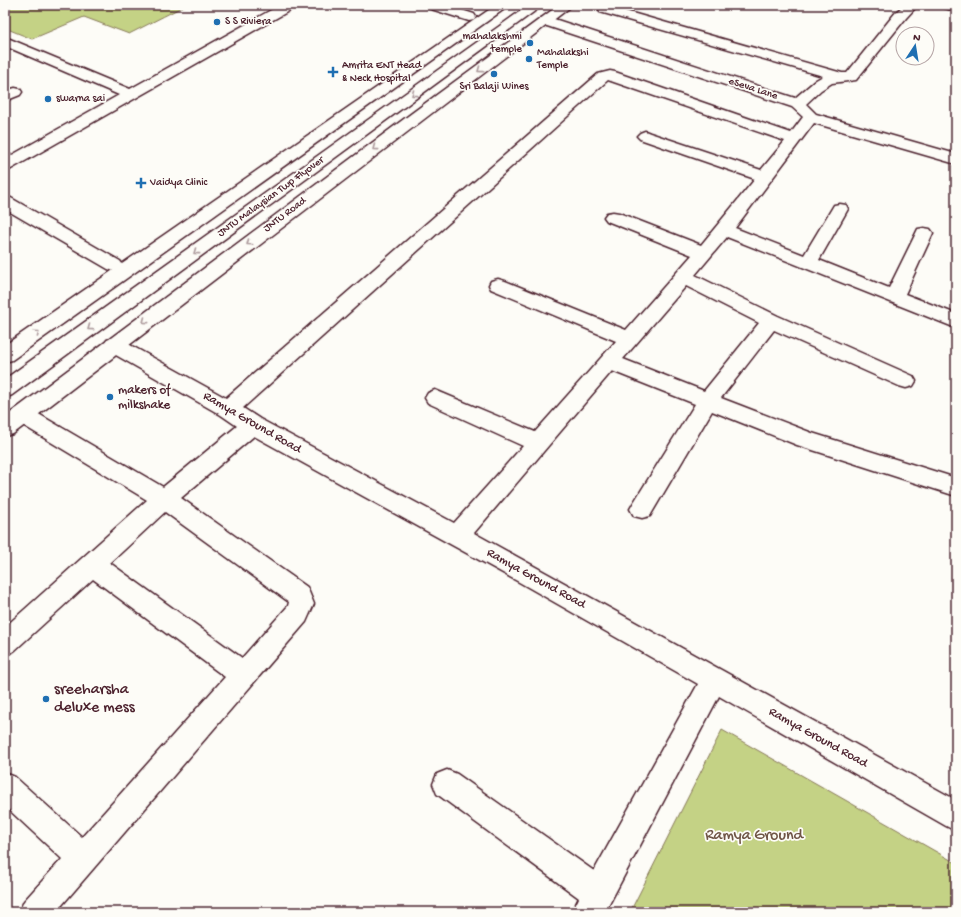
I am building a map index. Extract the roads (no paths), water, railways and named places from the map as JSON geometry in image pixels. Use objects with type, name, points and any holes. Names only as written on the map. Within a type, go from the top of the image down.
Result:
[{"type":"street","points":[[5,166],[289,5]]},
{"type":"street","points":[[433,5],[469,17]]},
{"type":"street","points":[[5,338],[114,265],[485,5]]},
{"type":"street","name":"JNTU Malaysian Twp Flyover","points":[[5,355],[504,5]]},
{"type":"street","name":"JNTU Malaysian Twp Flyover","points":[[5,390],[537,5]]},
{"type":"street","name":"JNTU Road","points":[[5,428],[567,5]]},
{"type":"street","points":[[604,5],[605,9],[654,24],[838,76],[851,77],[901,15],[912,5]]},
{"type":"street","points":[[950,5],[956,7]]},
{"type":"street","name":"eSeva Lane","points":[[546,21],[797,104],[811,117],[955,158]]},
{"type":"street","points":[[622,46],[654,24]]},
{"type":"street","points":[[5,41],[131,95]]},
{"type":"street","points":[[228,409],[603,77],[610,75],[794,139]]},
{"type":"street","points":[[797,104],[824,79],[838,76]]},
{"type":"street","points":[[458,535],[609,362],[628,338],[724,230],[811,117]]},
{"type":"street","points":[[646,136],[765,177]]},
{"type":"street","points":[[5,202],[114,265]]},
{"type":"street","points":[[808,263],[840,209]]},
{"type":"street","points":[[613,217],[704,253]]},
{"type":"street","points":[[724,230],[956,321]]},
{"type":"street","points":[[894,297],[924,233]]},
{"type":"street","points":[[683,277],[771,321],[906,381]]},
{"type":"street","points":[[498,285],[628,338]]},
{"type":"street","points":[[642,508],[708,400],[771,321]]},
{"type":"street","name":"Ramya Ground Road","points":[[114,345],[228,409],[252,425],[458,535],[956,816]]},
{"type":"street","points":[[609,362],[805,439],[956,487]]},
{"type":"street","points":[[435,398],[538,443]]},
{"type":"street","points":[[23,415],[164,499],[298,595],[302,604],[297,614],[35,912]]},
{"type":"street","points":[[6,640],[164,499],[252,425]]},
{"type":"street","points":[[92,564],[244,675]]},
{"type":"street","points":[[447,784],[593,902],[714,680]]},
{"type":"street","points":[[5,787],[83,858]]},
{"type":"place","name":"S S Riviera","points":[[217,22]]},
{"type":"place","name":"mahalakshmi temple","points":[[530,43]]},
{"type":"place","name":"Mahalakshi Temple","points":[[529,59]]},
{"type":"place","name":"Amrita ENT Head & Neck Hospital","points":[[333,72]]},
{"type":"place","name":"Sri Balaji Wines","points":[[494,74]]},
{"type":"place","name":"swarna sai","points":[[48,99]]},
{"type":"place","name":"Vaidya Clinic","points":[[141,183]]},
{"type":"place","name":"makers of milkshake","points":[[110,397]]},
{"type":"place","name":"sreeharsha deluxe mess","points":[[46,699]]},
{"type":"park label","name":"Ramya Ground","points":[[754,836]]}]
